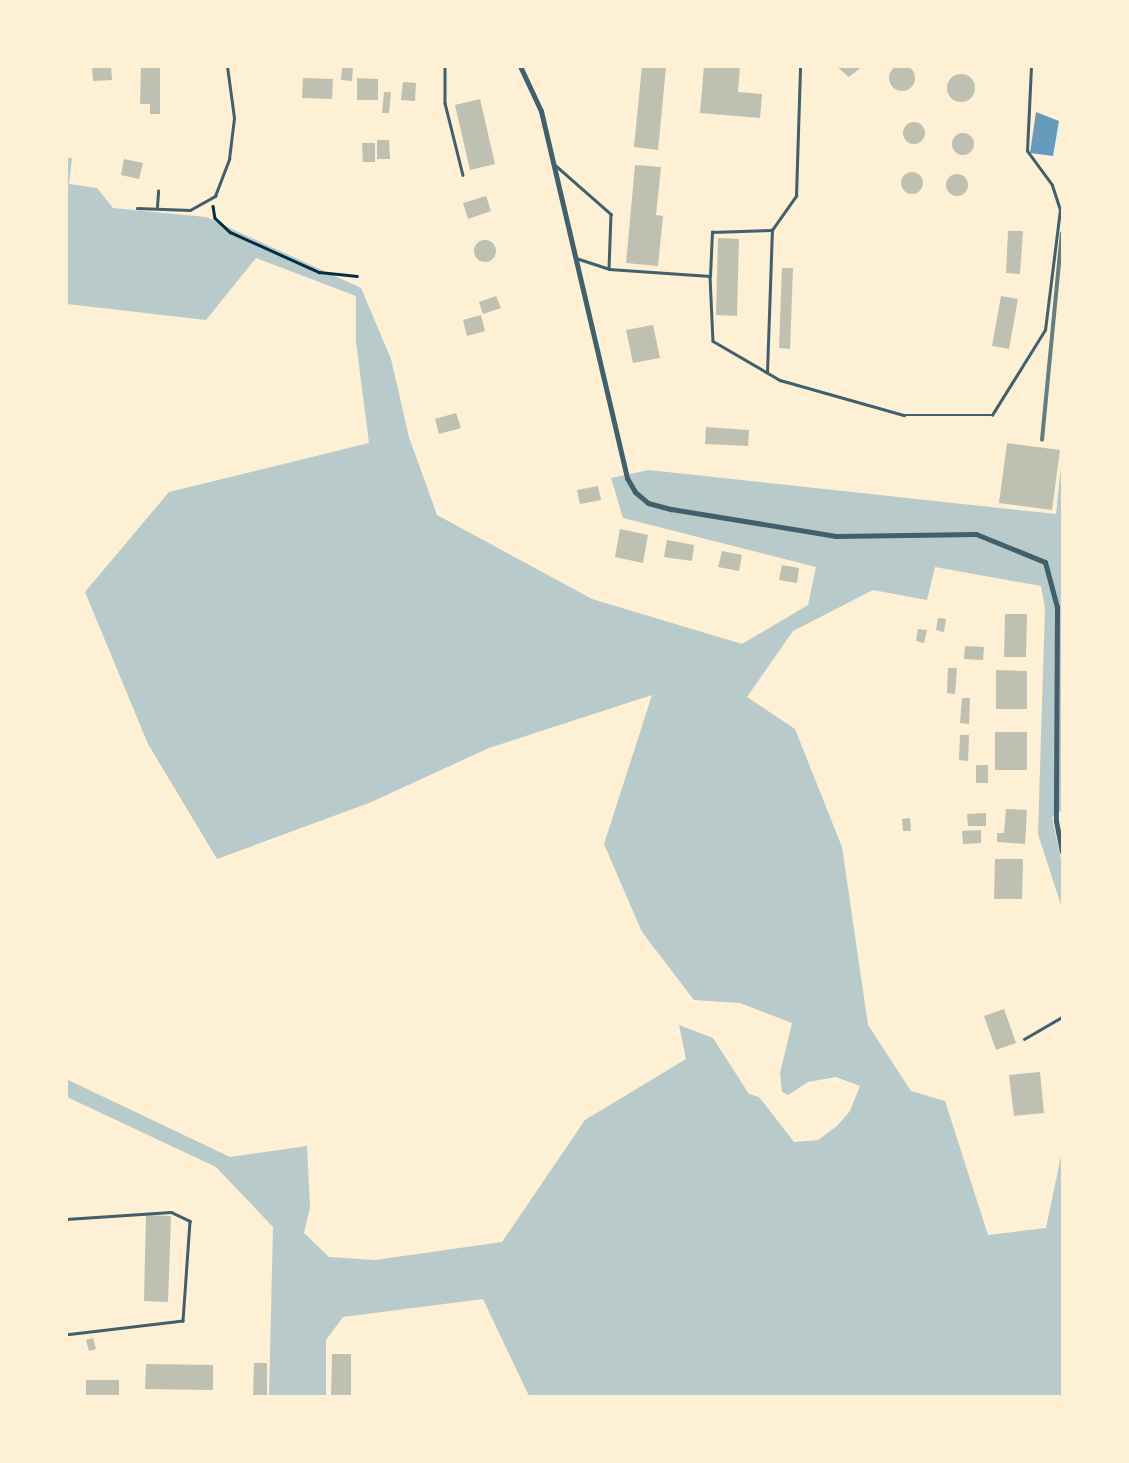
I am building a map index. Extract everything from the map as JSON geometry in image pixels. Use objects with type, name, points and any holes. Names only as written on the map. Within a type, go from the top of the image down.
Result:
[{"type":"street","points":[[520,66],[541,111],[627,478],[648,503],[836,536],[976,534],[1045,562],[1057,607],[1056,821],[1062,851]]},
{"type":"lane","points":[[137,208],[190,210],[215,196],[229,159],[234,118],[227,66]]},
{"type":"lane","points":[[445,66],[445,103],[463,176]]},
{"type":"lane","points":[[767,372],[772,230],[796,196],[800,66]]},
{"type":"lane","points":[[772,230],[712,232],[710,276],[713,341],[767,372],[904,415],[987,418],[997,412],[1045,330],[1059,210],[1052,185],[1027,152],[1031,66]]},
{"type":"lane","points":[[554,164],[611,214],[609,269]]},
{"type":"lane","points":[[157,207],[158,191]]},
{"type":"lane","points":[[576,258],[609,269],[710,276]]},
{"type":"lane","points":[[1024,1039],[1062,1017]]},
{"type":"lane","points":[[66,1219],[171,1212],[190,1221],[183,1321],[66,1335]]},
{"type":"path","points":[[215,196],[215,218],[230,232],[319,272],[357,276]]},
{"type":"shaded area","points":[[67,158],[72,158],[69,184],[97,188],[113,208],[206,217],[361,288],[391,359],[409,437],[437,515],[592,599],[742,644],[808,605],[816,567],[623,518],[611,478],[649,470],[1056,514],[1062,457],[1062,810],[1052,817],[1062,864],[1062,908],[1038,834],[1045,608],[1041,586],[935,567],[927,600],[873,590],[793,631],[747,697],[795,729],[842,847],[868,1025],[911,1091],[945,1101],[988,1235],[1046,1228],[1062,1151],[1062,1396],[529,1396],[483,1299],[343,1317],[326,1340],[326,1396],[269,1396],[273,1227],[216,1167],[67,1097],[66,1079],[230,1157],[307,1146],[310,1207],[304,1233],[329,1257],[375,1260],[502,1242],[585,1120],[686,1059],[679,1025],[713,1038],[749,1094],[759,1097],[794,1142],[818,1140],[837,1126],[850,1111],[860,1086],[836,1077],[808,1082],[788,1095],[782,1092],[780,1073],[792,1023],[740,1003],[694,1000],[642,932],[604,844],[652,695],[489,748],[369,803],[217,859],[148,744],[85,592],[169,492],[369,443],[356,342],[356,296],[256,258],[206,320],[67,304]]},
{"type":"water","points":[[1036,112],[1059,121],[1053,156],[1030,153]]},
{"type":"building","points":[[902,65],[911,69],[915,78],[911,87],[902,91],[893,87],[889,78],[893,69]]},
{"type":"building","points":[[92,66],[111,66],[112,80],[93,81]]},
{"type":"building","points":[[141,66],[160,67],[160,114],[150,114],[150,104],[140,104]]},
{"type":"building","points":[[642,66],[666,67],[658,150],[634,147]]},
{"type":"building","points":[[704,66],[740,66],[738,92],[762,94],[760,118],[700,113]]},
{"type":"building","points":[[836,66],[863,66],[849,77]]},
{"type":"building","points":[[342,67],[353,68],[352,81],[341,80]]},
{"type":"building","points":[[961,74],[971,78],[975,88],[971,98],[961,102],[951,98],[947,88],[951,78]]},
{"type":"building","points":[[303,78],[333,79],[332,99],[302,98]]},
{"type":"building","points":[[357,78],[378,79],[378,100],[357,100]]},
{"type":"building","points":[[403,82],[416,83],[415,101],[401,100]]},
{"type":"building","points":[[384,92],[391,92],[389,113],[382,113]]},
{"type":"building","points":[[480,99],[495,164],[470,170],[455,105]]},
{"type":"building","points":[[914,122],[924,129],[925,133],[918,143],[914,144],[904,137],[903,133],[910,123]]},
{"type":"building","points":[[963,133],[973,140],[974,144],[967,154],[963,155],[953,148],[952,144],[959,134]]},
{"type":"building","points":[[377,140],[389,140],[390,159],[377,159]]},
{"type":"building","points":[[362,143],[375,143],[375,162],[363,162]]},
{"type":"building","points":[[124,159],[143,163],[139,179],[121,175]]},
{"type":"building","points":[[635,165],[661,167],[656,215],[663,216],[658,266],[626,263]]},
{"type":"building","points":[[912,172],[922,179],[923,183],[916,193],[912,194],[902,187],[901,183],[908,173]]},
{"type":"building","points":[[957,174],[967,181],[968,185],[961,195],[957,196],[947,189],[946,185],[953,175]]},
{"type":"building","points":[[486,196],[491,211],[468,219],[463,203]]},
{"type":"building","points":[[1008,231],[1023,231],[1020,274],[1006,273]]},
{"type":"building","points":[[718,238],[739,239],[737,316],[716,315]]},
{"type":"building","points":[[481,240],[489,240],[496,247],[496,255],[489,262],[481,262],[474,255],[474,247]]},
{"type":"building","points":[[782,268],[793,268],[790,349],[779,348]]},
{"type":"building","points":[[496,296],[501,308],[483,314],[479,302]]},
{"type":"building","points":[[1001,296],[1018,299],[1009,349],[992,346]]},
{"type":"building","points":[[481,315],[485,331],[467,336],[463,320]]},
{"type":"building","points":[[653,325],[660,358],[633,363],[626,330]]},
{"type":"building","points":[[456,413],[461,428],[439,434],[435,419]]},
{"type":"building","points":[[706,427],[749,430],[748,446],[705,444]]},
{"type":"building","points":[[1007,443],[1060,450],[1052,510],[999,503]]},
{"type":"building","points":[[598,486],[601,500],[580,504],[577,490]]},
{"type":"building","points":[[620,529],[648,535],[643,563],[615,557]]},
{"type":"building","points":[[667,540],[694,545],[692,561],[664,557]]},
{"type":"building","points":[[722,551],[742,555],[739,571],[718,567]]},
{"type":"building","points":[[782,565],[799,568],[797,583],[779,580]]},
{"type":"building","points":[[1005,614],[1027,614],[1026,657],[1004,657]]},
{"type":"building","points":[[938,618],[946,619],[944,632],[936,630]]},
{"type":"building","points":[[918,629],[927,630],[924,643],[916,641]]},
{"type":"building","points":[[965,646],[984,647],[983,660],[964,659]]},
{"type":"building","points":[[948,668],[957,668],[955,694],[947,693]]},
{"type":"building","points":[[996,670],[1027,671],[1027,709],[996,709]]},
{"type":"building","points":[[962,698],[970,698],[969,724],[960,723]]},
{"type":"building","points":[[995,732],[1027,732],[1027,770],[995,770]]},
{"type":"building","points":[[960,735],[969,735],[968,761],[959,760]]},
{"type":"building","points":[[976,765],[988,765],[988,783],[976,783]]},
{"type":"building","points":[[1006,809],[1027,810],[1025,844],[997,842],[997,833],[1004,833]]},
{"type":"building","points":[[986,813],[986,826],[968,826],[967,814]]},
{"type":"building","points":[[910,818],[911,831],[903,831],[902,819]]},
{"type":"building","points":[[981,830],[981,843],[963,844],[962,831]]},
{"type":"building","points":[[995,859],[1023,859],[1022,899],[994,899]]},
{"type":"building","points":[[1004,1009],[1016,1043],[996,1050],[984,1016]]},
{"type":"building","points":[[1040,1072],[1044,1113],[1014,1116],[1009,1075]]},
{"type":"building","points":[[146,1215],[171,1216],[168,1302],[144,1301]]},
{"type":"building","points":[[93,1338],[96,1349],[89,1351],[86,1340]]},
{"type":"building","points":[[332,1354],[351,1354],[351,1396],[331,1396]]},
{"type":"building","points":[[254,1363],[267,1363],[267,1396],[253,1396]]},
{"type":"building","points":[[146,1364],[213,1365],[213,1390],[145,1389]]},
{"type":"building","points":[[86,1380],[119,1380],[119,1396],[86,1396]]},
{"type":"railway","points":[[1042,440],[1062,234]]}]
